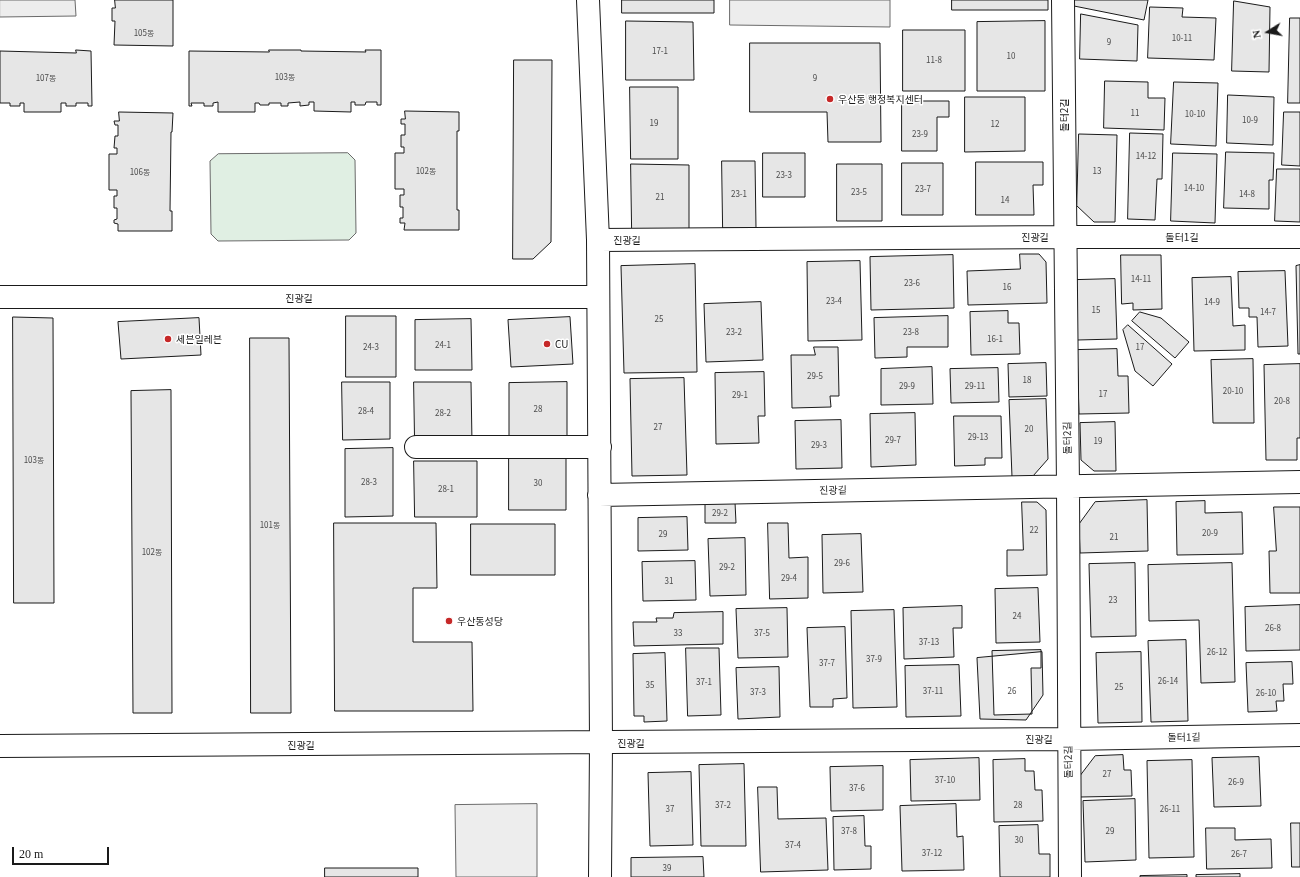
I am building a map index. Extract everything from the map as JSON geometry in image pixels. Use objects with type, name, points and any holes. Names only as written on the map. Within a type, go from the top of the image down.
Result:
[{"type":"street","name":"진광길","points":[[588,0],[598,240],[601,743],[600,877]]},
{"type":"street","name":"돌터2길","points":[[1063,0],[1070,877]]},
{"type":"street","name":"진광길","points":[[598,240],[1064,237]]},
{"type":"street","name":"돌터1길","points":[[1064,237],[1300,237]]},
{"type":"street","name":"진광길","points":[[0,297],[598,298]]},
{"type":"street","points":[[416,447],[600,447]]},
{"type":"street","points":[[1068,486],[1300,482]]},
{"type":"street","name":"진광길","points":[[599,495],[1068,486]]},
{"type":"street","name":"돌터1길","points":[[1068,739],[1300,735]]},
{"type":"street","name":"진광길","points":[[0,746],[1068,739]]},
{"type":"green space","points":[[348,153],[355,160],[356,233],[349,240],[218,241],[211,234],[210,161],[218,154]]},
{"type":"shaded area","points":[[0,0],[75,0],[76,16],[0,17]]},
{"type":"shaded area","points":[[730,0],[890,0],[890,27],[730,25]]},
{"type":"shaded area","points":[[537,804],[537,877],[456,877],[455,805]]},
{"type":"building","points":[[115,0],[173,0],[173,46],[114,45],[115,21],[112,21],[112,8],[115,8]]},
{"type":"building","points":[[622,0],[714,0],[714,13],[622,13]]},
{"type":"building","points":[[952,0],[1048,0],[1048,10],[952,10]]},
{"type":"building","points":[[1075,0],[1148,0],[1144,20],[1074,6]]},
{"type":"building","points":[[1234,1],[1270,7],[1269,72],[1232,71]]},
{"type":"building","points":[[1150,7],[1183,8],[1182,17],[1216,18],[1214,60],[1148,58]]},
{"type":"building","points":[[1081,14],[1138,25],[1137,61],[1080,59]]},
{"type":"building","points":[[1290,18],[1300,18],[1300,103],[1288,103]]},
{"type":"building","points":[[626,21],[693,22],[694,80],[626,80]]},
{"type":"building","points":[[1045,21],[1045,91],[977,91],[977,22]]},
{"type":"building","points":[[903,30],[965,30],[965,91],[903,91]]},
{"type":"building","points":[[750,43],[880,43],[881,142],[828,142],[827,112],[750,112]]},
{"type":"building","points":[[76,50],[91,51],[92,106],[88,106],[88,103],[76,103],[76,106],[66,106],[66,103],[61,103],[61,112],[24,112],[24,103],[20,103],[20,106],[10,106],[10,103],[0,103],[0,51],[76,53]]},
{"type":"building","points":[[269,50],[366,52],[365,50],[381,50],[381,105],[377,105],[377,102],[366,102],[365,105],[355,105],[355,102],[351,102],[351,112],[314,111],[314,102],[309,102],[309,105],[300,106],[300,102],[288,103],[288,106],[281,106],[281,103],[260,105],[259,103],[255,103],[255,112],[218,112],[218,102],[213,103],[213,106],[204,106],[204,103],[191,103],[192,106],[189,106],[189,51],[269,52]]},
{"type":"building","points":[[514,60],[552,60],[551,242],[533,259],[513,259]]},
{"type":"building","points":[[1105,81],[1148,82],[1148,98],[1165,98],[1164,130],[1104,128]]},
{"type":"building","points":[[1174,82],[1218,83],[1216,146],[1171,144]]},
{"type":"building","points":[[630,87],[678,87],[678,159],[631,159]]},
{"type":"building","points":[[1228,95],[1274,97],[1273,145],[1227,143]]},
{"type":"building","points":[[965,97],[1025,97],[1025,151],[965,152]]},
{"type":"building","points":[[902,101],[949,101],[949,117],[937,117],[937,151],[902,151]]},
{"type":"building","points":[[405,111],[459,112],[459,131],[457,131],[457,210],[459,210],[459,230],[404,230],[405,223],[400,223],[400,218],[403,218],[403,207],[400,207],[400,195],[404,195],[404,189],[395,189],[395,153],[404,153],[404,147],[401,147],[401,135],[405,135],[405,124],[401,124],[401,119],[405,119]]},
{"type":"building","points":[[119,112],[173,113],[171,132],[170,211],[172,211],[172,231],[118,231],[118,224],[114,223],[114,220],[117,219],[117,208],[114,208],[114,196],[117,196],[117,190],[109,190],[109,154],[117,154],[117,148],[114,148],[115,136],[118,136],[118,125],[115,125],[114,121],[119,121]]},
{"type":"building","points":[[1284,112],[1300,112],[1300,166],[1282,165]]},
{"type":"building","points":[[1130,133],[1163,134],[1162,179],[1157,179],[1155,220],[1128,219]]},
{"type":"building","points":[[1079,134],[1117,135],[1115,222],[1094,222],[1077,206]]},
{"type":"building","points":[[1226,152],[1274,153],[1273,180],[1269,180],[1269,209],[1224,208]]},
{"type":"building","points":[[763,153],[805,153],[805,197],[763,197]]},
{"type":"building","points":[[1173,153],[1217,154],[1215,223],[1171,221]]},
{"type":"building","points":[[722,161],[755,161],[756,228],[723,228]]},
{"type":"building","points":[[976,162],[1043,162],[1043,185],[1033,185],[1034,215],[976,215]]},
{"type":"building","points":[[902,163],[943,163],[943,215],[902,215]]},
{"type":"building","points":[[631,164],[689,165],[689,229],[632,229]]},
{"type":"building","points":[[837,164],[882,164],[882,221],[837,221]]},
{"type":"building","points":[[1277,169],[1300,169],[1300,222],[1275,221]]},
{"type":"building","points":[[1020,254],[1039,254],[1046,262],[1047,303],[968,305],[967,271],[1020,269]]},
{"type":"building","points":[[953,255],[954,308],[871,310],[870,257]]},
{"type":"building","points":[[1121,255],[1161,255],[1162,309],[1133,310],[1133,303],[1122,304]]},
{"type":"building","points":[[860,261],[862,340],[808,341],[807,262]]},
{"type":"building","points":[[695,264],[697,372],[624,373],[621,266]]},
{"type":"building","points":[[1300,265],[1300,354],[1298,354],[1296,266]]},
{"type":"building","points":[[1285,271],[1288,346],[1258,347],[1257,317],[1249,317],[1249,308],[1239,308],[1238,272]]},
{"type":"building","points":[[1231,277],[1233,326],[1245,325],[1245,350],[1194,351],[1192,278]]},
{"type":"building","points":[[1115,279],[1117,339],[1077,340],[1076,280]]},
{"type":"building","points":[[761,302],[763,360],[706,362],[704,304]]},
{"type":"building","points":[[1008,311],[1008,323],[1019,323],[1020,354],[971,355],[970,312]]},
{"type":"building","points":[[1140,312],[1161,318],[1189,342],[1175,358],[1132,321]]},
{"type":"building","points":[[346,316],[396,316],[396,377],[346,377]]},
{"type":"building","points":[[948,316],[948,347],[907,347],[907,357],[875,358],[874,318]]},
{"type":"building","points":[[13,317],[53,318],[54,603],[14,603]]},
{"type":"building","points":[[570,317],[573,364],[511,367],[508,320]]},
{"type":"building","points":[[199,318],[201,355],[121,359],[118,322]]},
{"type":"building","points":[[471,319],[472,370],[415,370],[415,320]]},
{"type":"building","points":[[1128,325],[1172,364],[1153,386],[1135,371],[1123,330]]},
{"type":"building","points":[[250,338],[289,338],[291,713],[251,713]]},
{"type":"building","points":[[814,347],[838,347],[839,396],[830,396],[831,407],[792,408],[791,355],[815,355]]},
{"type":"building","points":[[1117,349],[1118,376],[1128,376],[1129,413],[1079,414],[1077,350]]},
{"type":"building","points":[[1253,359],[1254,423],[1213,423],[1211,360]]},
{"type":"building","points":[[1046,363],[1047,396],[1009,397],[1008,364]]},
{"type":"building","points":[[1300,364],[1300,438],[1297,438],[1297,460],[1266,460],[1264,365]]},
{"type":"building","points":[[932,367],[933,404],[881,405],[881,369]]},
{"type":"building","points":[[998,368],[999,402],[951,403],[950,369]]},
{"type":"building","points":[[764,372],[765,416],[758,416],[759,443],[716,444],[715,373]]},
{"type":"building","points":[[684,378],[687,475],[632,476],[630,379]]},
{"type":"building","points":[[342,382],[390,382],[390,439],[343,440]]},
{"type":"building","points":[[414,382],[471,382],[472,443],[415,443]]},
{"type":"building","points":[[567,382],[567,436],[509,436],[509,383]]},
{"type":"building","points":[[171,390],[172,713],[133,713],[131,391]]},
{"type":"building","points":[[1046,399],[1048,459],[1033,476],[1012,477],[1009,400]]},
{"type":"building","points":[[915,413],[916,465],[871,467],[870,414]]},
{"type":"building","points":[[954,416],[1001,416],[1002,458],[985,458],[985,465],[955,466]]},
{"type":"building","points":[[841,420],[842,468],[796,469],[795,421]]},
{"type":"building","points":[[1115,422],[1116,471],[1094,471],[1081,460],[1080,423]]},
{"type":"building","points":[[393,448],[393,516],[345,517],[345,449]]},
{"type":"building","points":[[509,455],[566,455],[566,510],[509,510]]},
{"type":"building","points":[[414,461],[477,461],[477,517],[415,517]]},
{"type":"building","points":[[1147,500],[1148,551],[1080,553],[1079,524],[1095,502]]},
{"type":"building","points":[[1205,501],[1205,513],[1242,512],[1243,554],[1177,555],[1176,502]]},
{"type":"building","points":[[735,502],[736,523],[705,523],[705,503]]},
{"type":"building","points":[[1022,502],[1037,502],[1046,510],[1047,575],[1007,576],[1007,550],[1023,550]]},
{"type":"building","points":[[1274,507],[1300,507],[1300,593],[1270,593],[1269,551],[1276,551]]},
{"type":"building","points":[[687,517],[688,550],[638,551],[638,518]]},
{"type":"building","points":[[334,523],[436,523],[437,588],[413,588],[413,642],[472,642],[473,711],[335,711]]},
{"type":"building","points":[[768,523],[788,523],[789,558],[808,557],[808,598],[770,599]]},
{"type":"building","points":[[471,524],[555,524],[555,575],[471,575]]},
{"type":"building","points":[[861,534],[863,592],[823,593],[822,535]]},
{"type":"building","points":[[745,538],[746,595],[710,596],[708,539]]},
{"type":"building","points":[[695,561],[696,600],[643,601],[642,562]]},
{"type":"building","points":[[1135,563],[1136,636],[1091,637],[1089,564]]},
{"type":"building","points":[[1232,563],[1235,682],[1201,683],[1199,620],[1149,621],[1148,565]]},
{"type":"building","points":[[1038,588],[1040,642],[996,643],[995,589]]},
{"type":"building","points":[[1300,605],[1300,650],[1246,651],[1245,607]]},
{"type":"building","points":[[962,606],[962,628],[953,628],[954,657],[904,659],[903,608]]},
{"type":"building","points":[[787,608],[788,657],[738,658],[736,609]]},
{"type":"building","points":[[894,610],[897,707],[853,708],[851,611]]},
{"type":"building","points":[[723,612],[723,644],[634,646],[633,622],[657,622],[656,618],[673,618],[674,613]]},
{"type":"building","points":[[845,627],[847,698],[833,699],[833,707],[810,707],[807,628]]},
{"type":"building","points":[[1186,640],[1188,721],[1151,722],[1148,641]]},
{"type":"building","points":[[686,648],[719,648],[721,715],[688,716]]},
{"type":"building","points":[[1041,650],[1041,668],[1031,668],[1032,714],[994,715],[992,651]]},
{"type":"building","points":[[1042,652],[1043,695],[1026,720],[980,719],[977,658]]},
{"type":"building","points":[[1141,652],[1142,722],[1098,723],[1096,653]]},
{"type":"building","points":[[665,653],[667,721],[644,722],[644,716],[634,716],[633,654]]},
{"type":"building","points":[[1292,662],[1293,684],[1283,684],[1284,701],[1276,701],[1277,711],[1248,712],[1246,663]]},
{"type":"building","points":[[959,665],[961,716],[906,717],[905,666]]},
{"type":"building","points":[[779,667],[780,717],[738,719],[736,668]]},
{"type":"building","points":[[1123,755],[1124,770],[1131,770],[1132,796],[1080,797],[1079,777],[1095,756]]},
{"type":"building","points":[[1259,757],[1261,806],[1214,807],[1212,758]]},
{"type":"building","points":[[979,758],[980,800],[911,801],[910,760]]},
{"type":"building","points":[[1025,759],[1025,771],[1034,771],[1035,790],[1042,790],[1043,821],[994,822],[993,760]]},
{"type":"building","points":[[1192,760],[1194,857],[1149,858],[1147,761]]},
{"type":"building","points":[[744,764],[746,846],[701,846],[699,765]]},
{"type":"building","points":[[883,766],[883,810],[831,811],[830,767]]},
{"type":"building","points":[[691,772],[693,845],[650,846],[648,773]]},
{"type":"building","points":[[758,787],[777,787],[778,819],[826,818],[828,870],[761,872]]},
{"type":"building","points":[[1135,799],[1136,860],[1085,862],[1083,801]]},
{"type":"building","points":[[956,804],[957,837],[963,836],[964,870],[902,871],[900,806]]},
{"type":"building","points":[[864,816],[865,846],[871,846],[871,869],[834,870],[833,817]]},
{"type":"building","points":[[1291,823],[1300,823],[1300,867],[1292,867]]},
{"type":"building","points":[[1038,825],[1039,854],[1050,854],[1050,877],[1000,877],[999,826]]},
{"type":"building","points":[[1206,828],[1235,828],[1235,840],[1271,839],[1272,868],[1207,869]]},
{"type":"building","points":[[703,857],[704,877],[631,877],[631,858]]},
{"type":"building","points":[[325,868],[418,868],[418,877],[325,877]]},
{"type":"building","points":[[1240,874],[1240,877],[1196,877],[1196,875]]},
{"type":"building","points":[[1187,875],[1187,877],[1140,877],[1140,876]]},
{"type":"place","name":"우산동 행정복지센터","points":[[830,99]]},
{"type":"place","name":"세븐일레븐","points":[[168,339]]},
{"type":"place","name":"CU","points":[[547,344]]},
{"type":"place","name":"우산동성당","points":[[449,621]]}]
